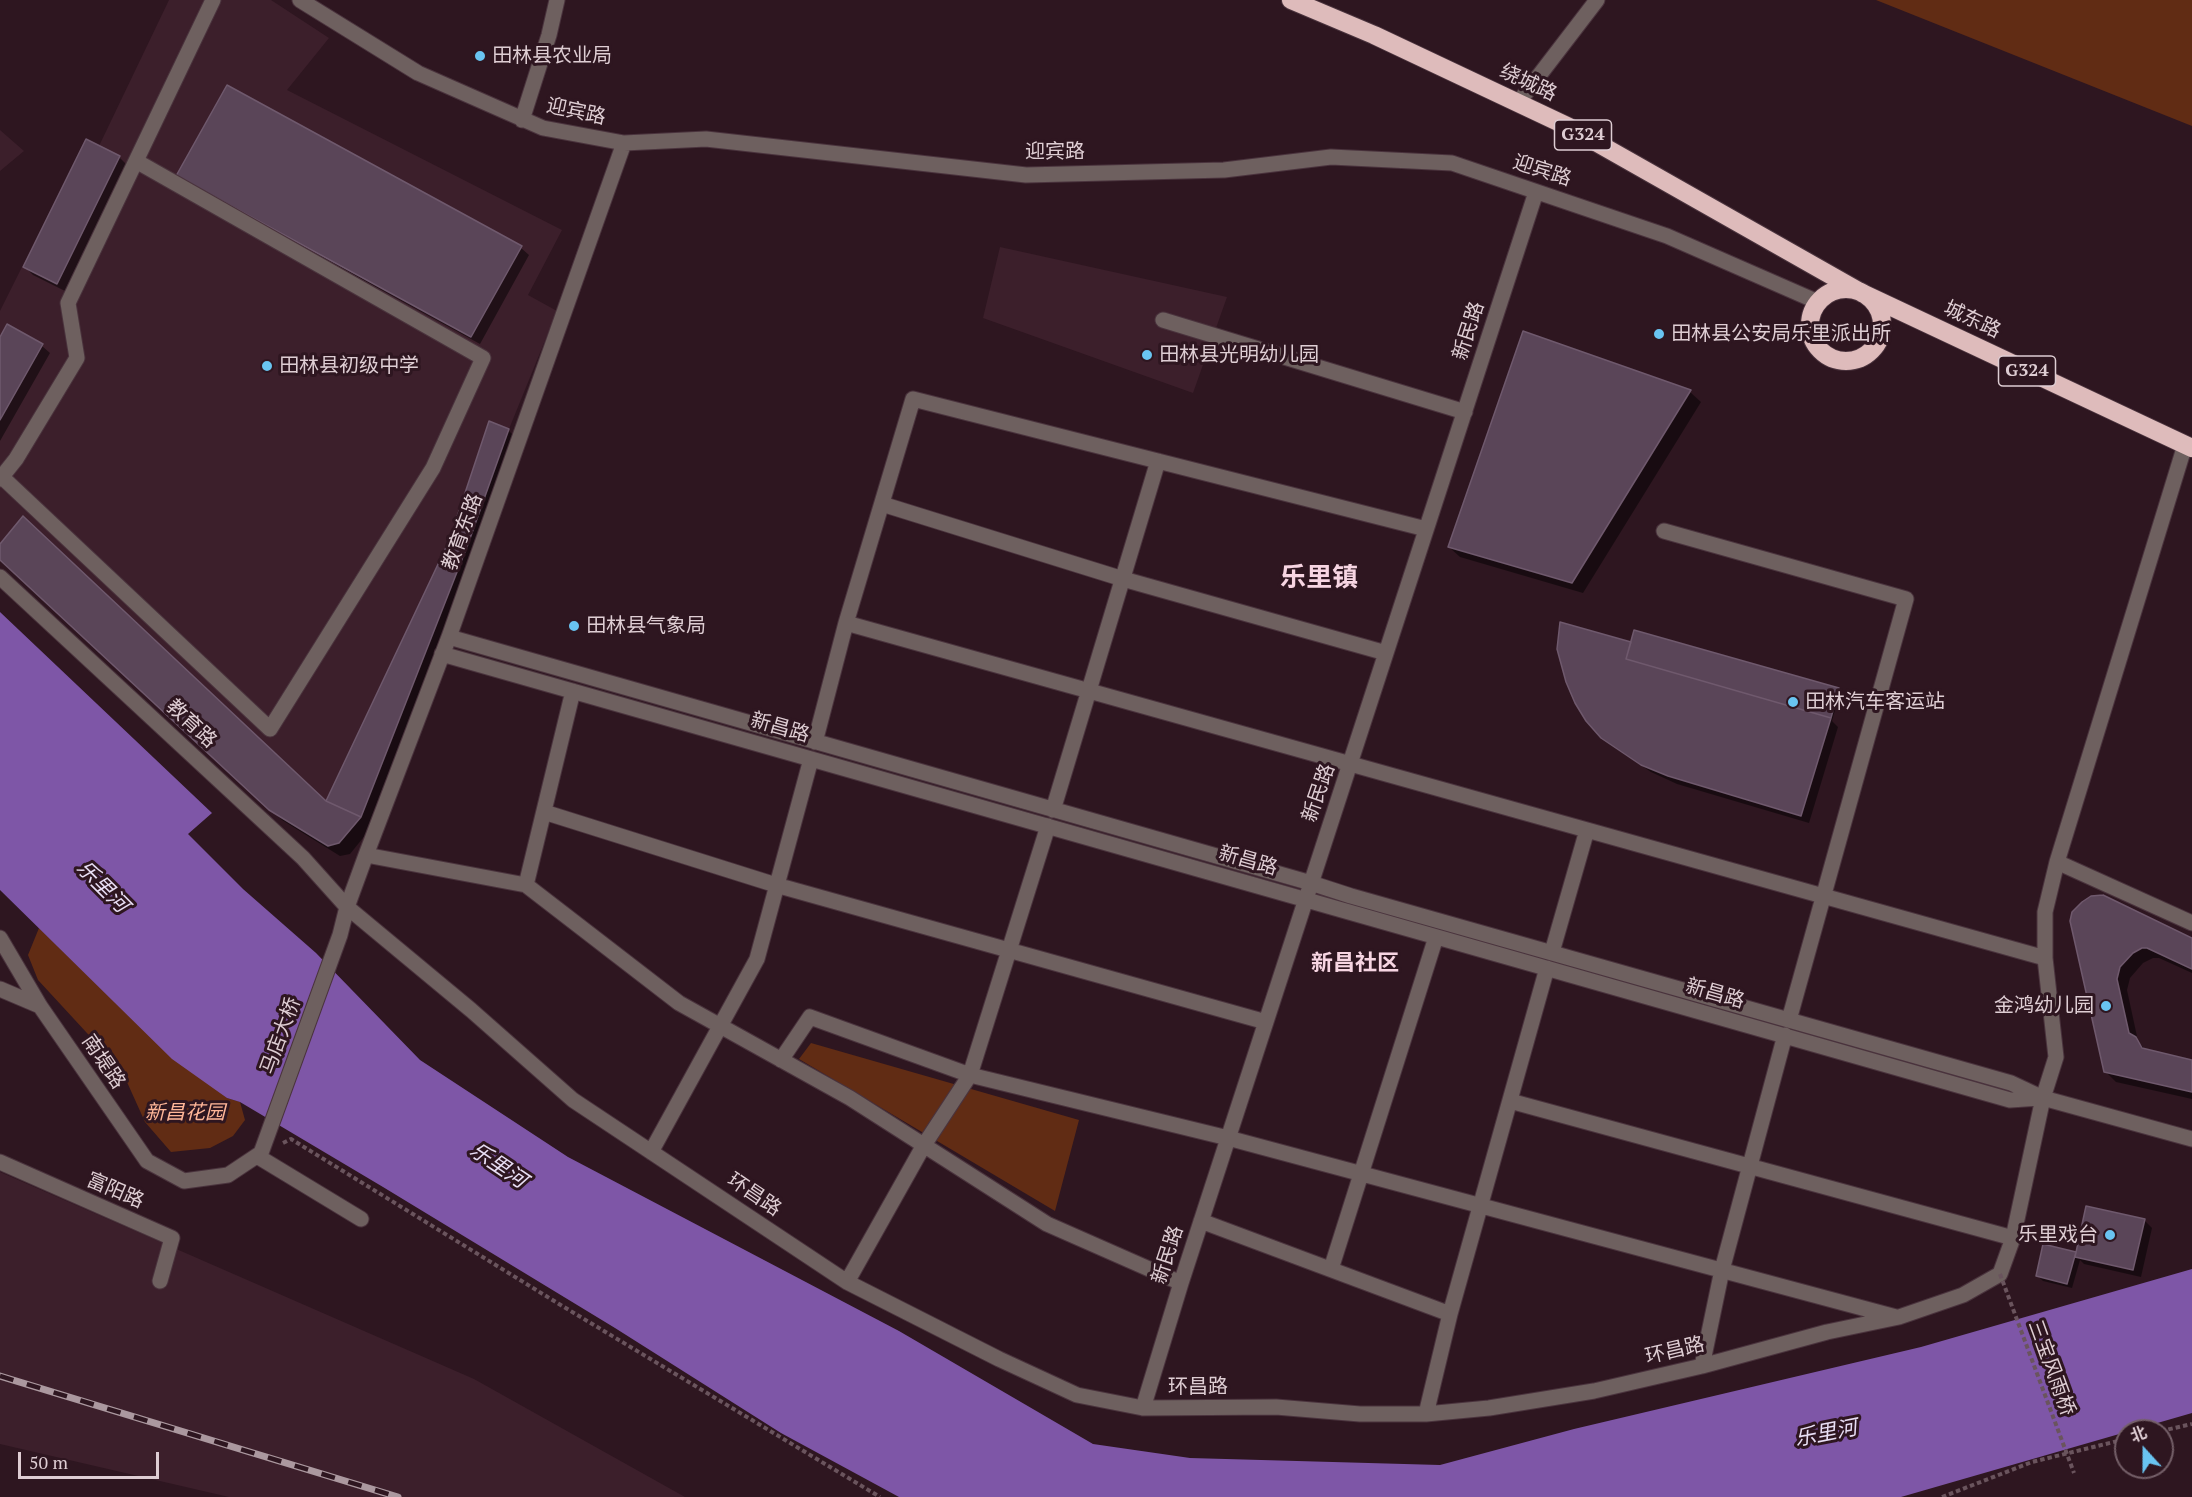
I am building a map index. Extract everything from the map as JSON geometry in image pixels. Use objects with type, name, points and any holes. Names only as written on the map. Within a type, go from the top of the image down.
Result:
[{"type":"highway","name":"绕城路","points":[[1291,0],[1374,35],[1569,127],[1862,293]]},
{"type":"highway","name":"G324","points":[[1851,289],[1872,300],[1879,310],[1882,322],[1881,334],[1876,345],[1867,354],[1856,359],[1834,358],[1824,353],[1816,345],[1811,334],[1810,323],[1818,302],[1827,294],[1851,289]]},
{"type":"highway","name":"城东路","points":[[1862,293],[2188,447]]},
{"type":"street","points":[[136,161],[483,358],[433,468],[270,729],[1,478],[16,459],[77,358],[68,303],[213,0]]},
{"type":"street","name":"迎宾路","points":[[300,0],[418,73],[543,128],[624,143],[706,139],[1026,175],[1224,170],[1332,157],[1452,163],[1667,236],[1818,302]]},
{"type":"street","points":[[522,120],[549,35],[557,0]]},
{"type":"street","points":[[1518,103],[1597,0]]},
{"type":"street","name":"教育东路","points":[[340,934],[347,907],[449,637],[624,143]]},
{"type":"street","name":"新民路","points":[[1143,1408],[1305,899],[1536,192]]},
{"type":"street","points":[[1163,320],[1465,411]]},
{"type":"street","points":[[815,741],[846,623],[913,399],[1426,529]]},
{"type":"street","points":[[2000,1274],[2013,1238],[2043,1098],[2056,1057],[2045,958],[2045,912],[2057,862],[2188,447]]},
{"type":"street","points":[[1053,810],[1158,461]]},
{"type":"street","points":[[882,504],[1123,579],[1386,653]]},
{"type":"street","points":[[1664,531],[1906,599],[1789,1020]]},
{"type":"street","name":"教育路","points":[[0,577],[303,858],[347,907]]},
{"type":"street","points":[[846,623],[2045,958]]},
{"type":"street","name":"新昌路","points":[[449,637],[2011,1083],[2043,1098],[2192,1139]]},
{"type":"street","name":"新昌路","points":[[442,654],[2010,1100],[2043,1098]]},
{"type":"street","points":[[526,885],[573,691]]},
{"type":"street","points":[[651,1152],[757,959],[811,759]]},
{"type":"street","points":[[544,812],[776,885],[1266,1022]]},
{"type":"street","points":[[847,1282],[924,1145],[970,1075],[1048,826]]},
{"type":"street","points":[[1552,952],[1587,830]]},
{"type":"street","points":[[366,855],[526,885],[679,1003],[850,1098],[1047,1224],[1181,1283]]},
{"type":"street","points":[[2057,862],[2192,923]]},
{"type":"street","name":"环昌路","points":[[347,907],[471,1010],[573,1100],[847,1282],[999,1359],[1077,1395],[1143,1408],[1276,1407],[1360,1414],[1426,1414],[1489,1408],[1594,1391],[1702,1366],[1827,1332],[1899,1317],[1963,1295],[2000,1274]]},
{"type":"street","name":"马店大桥","points":[[259,1154],[340,934]]},
{"type":"street","points":[[1331,1269],[1436,937]]},
{"type":"street","name":"南堤路","points":[[0,938],[40,1006],[147,1161],[183,1180],[228,1175],[259,1154]]},
{"type":"street","points":[[1426,1414],[1450,1314],[1547,968]]},
{"type":"street","points":[[0,989],[40,1006]]},
{"type":"street","points":[[781,1059],[810,1017],[970,1075],[1228,1138],[1899,1317]]},
{"type":"street","points":[[1702,1366],[1722,1270],[1785,1035]]},
{"type":"street","points":[[1510,1101],[2013,1238]]},
{"type":"street","points":[[259,1154],[361,1219]]},
{"type":"street","name":"富阳路","points":[[0,1162],[172,1238],[160,1281]]},
{"type":"street","points":[[1201,1221],[1450,1314]]},
{"type":"path","points":[[259,1154],[291,1139],[880,1497]]},
{"type":"path","name":"三宝风雨桥","points":[[2000,1274],[2074,1473]]},
{"type":"path","points":[[2174,1428],[2192,1424]]},
{"type":"path","points":[[1942,1497],[2032,1462],[2114,1442]]},
{"type":"shaded area","name":"田林县初级中学","points":[[169,0],[271,0],[329,38],[287,90],[562,230],[528,295],[557,311],[509,429],[489,421],[449,541],[326,801],[24,516],[0,544],[0,311],[86,139],[99,146]]},
{"type":"shaded area","points":[[0,130],[24,151],[0,171]]},
{"type":"shaded area","name":"田林县光明幼儿园","points":[[1000,247],[1227,297],[1193,393],[983,318]]},
{"type":"shaded area","points":[[0,1172],[474,1379],[685,1497],[229,1497],[0,1444]]},
{"type":"green space","points":[[1876,0],[2192,0],[2192,126]]},
{"type":"green space","name":"新昌花园","points":[[39,928],[123,1010],[227,1098],[240,1102],[245,1120],[233,1136],[210,1148],[171,1152],[145,1122],[122,1071],[38,980],[28,955]]},
{"type":"green space","points":[[811,1043],[1079,1120],[1055,1211],[799,1059]]},
{"type":"water","name":"乐里河","points":[[0,612],[212,813],[188,834],[243,889],[316,953],[420,1060],[568,1157],[899,1331],[1093,1444],[1190,1458],[1440,1465],[1574,1429],[1921,1347],[2192,1269],[2192,1413],[2171,1419],[2114,1419],[2114,1436],[1901,1497],[899,1497],[781,1433],[615,1328],[383,1187],[240,1102],[227,1098],[172,1059],[0,890]]},
{"type":"building","points":[[227,85],[522,246],[471,337],[176,176]]},
{"type":"building","points":[[86,139],[120,156],[57,284],[23,267]]},
{"type":"building","points":[[7,324],[43,344],[0,420],[0,337]]},
{"type":"building","points":[[1523,331],[1691,390],[1572,583],[1448,547]]},
{"type":"building","points":[[489,421],[509,429],[468,544],[361,817],[326,801],[449,541]]},
{"type":"building","points":[[23,516],[326,801],[361,817],[339,843],[328,846],[269,810],[0,560],[0,544]]},
{"type":"building","points":[[1560,622],[1631,642],[1626,659],[1831,718],[1801,816],[1668,776],[1641,765],[1601,738],[1586,721],[1566,682],[1557,649]]},
{"type":"building","points":[[1634,630],[1839,688],[1831,718],[1626,659]]},
{"type":"building","name":"金鸿幼儿园","points":[[2103,895],[2192,938],[2192,969],[2147,948],[2142,948],[2133,953],[2120,967],[2117,979],[2129,1033],[2136,1037],[2142,1048],[2192,1060],[2192,1092],[2104,1072],[2070,921],[2072,912],[2082,902],[2091,896]]},
{"type":"building","name":"乐里戏台","points":[[2086,1206],[2145,1219],[2133,1270],[2075,1257]]},
{"type":"building","points":[[2043,1244],[2076,1252],[2067,1284],[2036,1276]]},
{"type":"railway","points":[[0,1376],[398,1497]]},
{"type":"place","name":"田林县农业局","points":[[480,56]]},
{"type":"place","name":"田林县公安局乐里派出所","points":[[1659,334]]},
{"type":"place","name":"田林县光明幼儿园","points":[[1147,355]]},
{"type":"place","name":"田林县初级中学","points":[[267,366]]},
{"type":"place","name":"田林县气象局","points":[[574,626]]},
{"type":"place","name":"田林汽车客运站","points":[[1793,702]]},
{"type":"place","name":"金鸿幼儿园","points":[[2106,1006]]},
{"type":"place","name":"乐里戏台","points":[[2110,1235]]},
{"type":"district","name":"乐里镇","points":[[1319,579]]},
{"type":"district","name":"新昌社区","points":[[1355,964]]}]
